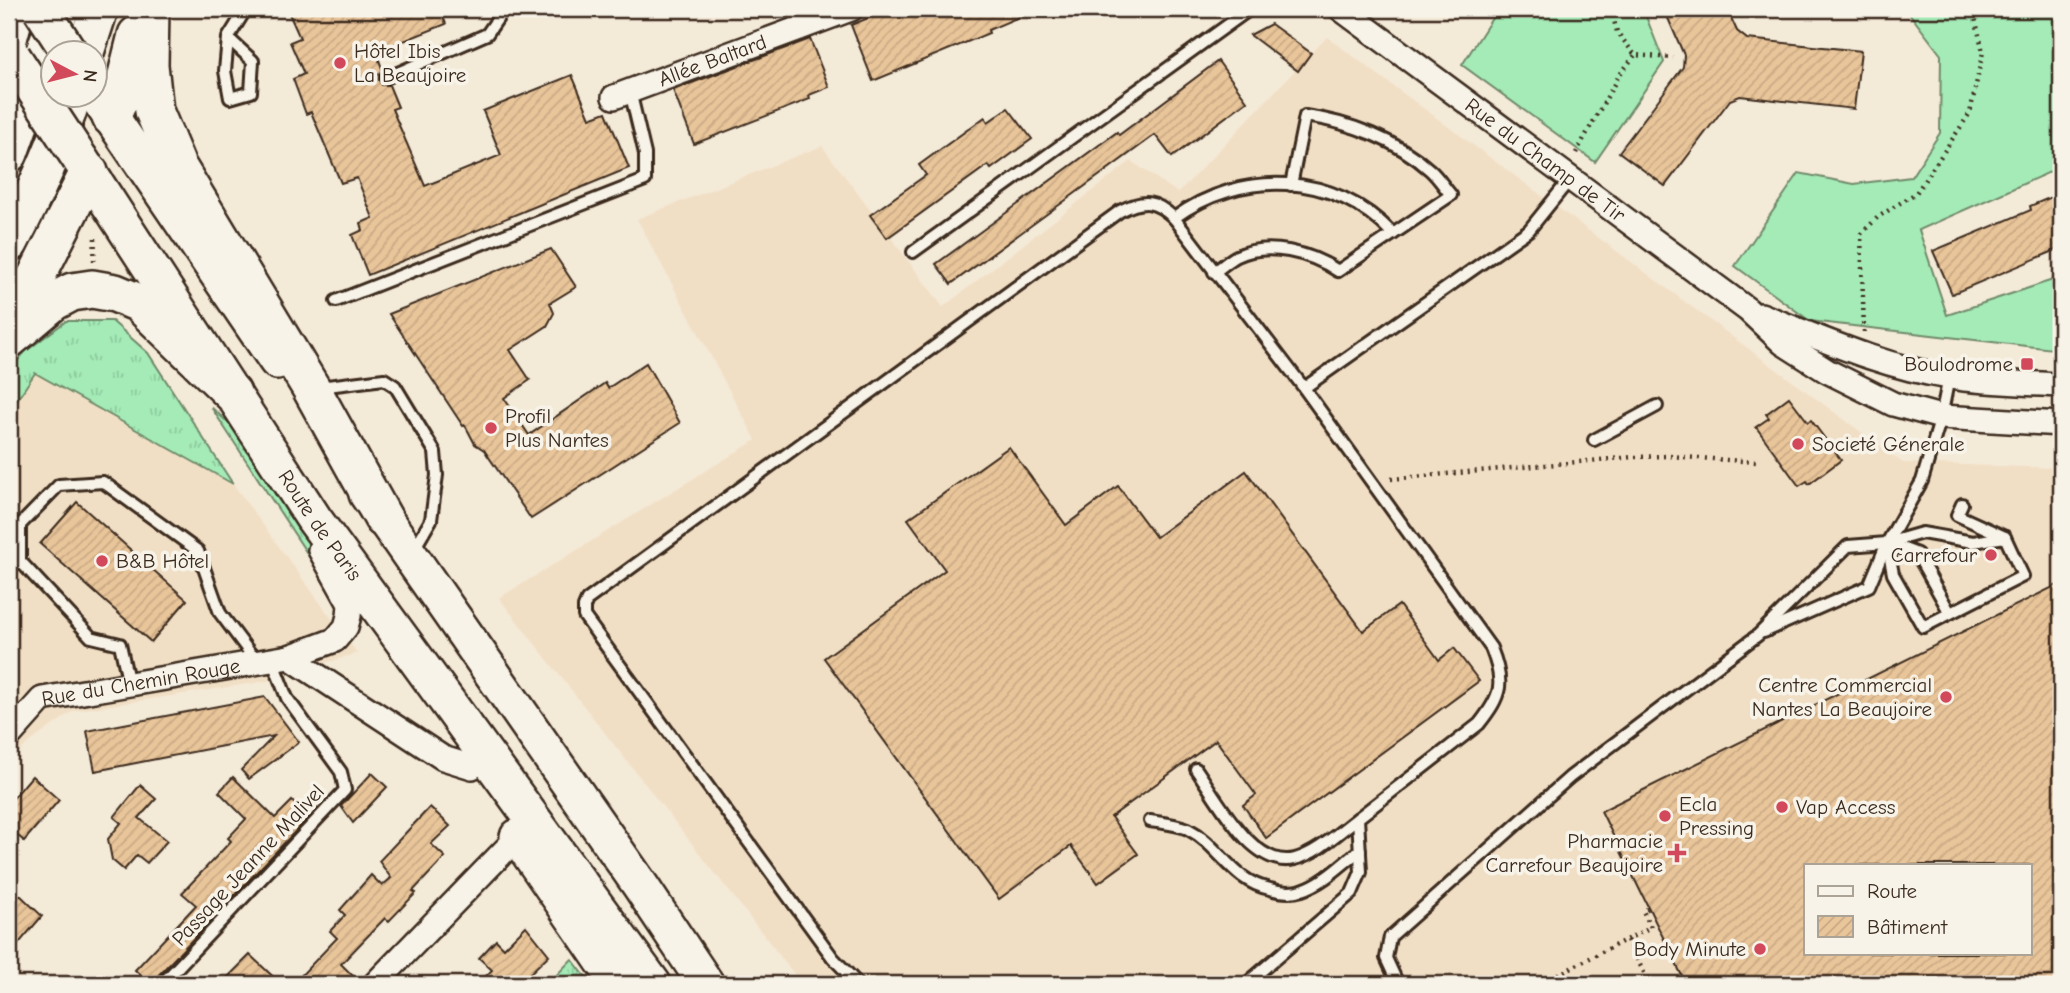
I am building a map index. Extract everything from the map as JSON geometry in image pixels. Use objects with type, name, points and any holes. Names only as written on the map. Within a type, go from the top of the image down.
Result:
[{"type":"highway","points":[[9,153],[60,9]]},
{"type":"highway","points":[[90,38],[99,9]]},
{"type":"highway","points":[[108,96],[123,91],[143,9]]},
{"type":"highway","points":[[150,9],[149,65],[154,111],[177,166],[311,388],[383,518]]},
{"type":"highway","points":[[9,243],[66,117],[81,108]]},
{"type":"highway","points":[[9,325],[33,283],[84,166]]},
{"type":"highway","points":[[9,339],[52,302],[72,292],[92,289],[114,293],[139,303],[232,393]]},
{"type":"main road","points":[[10,49],[17,9]]},
{"type":"main road","points":[[41,9],[60,38]]},
{"type":"main road","name":"Route de Paris","points":[[10,49],[314,519],[653,984]]},
{"type":"main road","points":[[84,166],[93,108]]},
{"type":"main road","points":[[100,108],[706,984]]},
{"type":"main road","points":[[440,690],[472,767],[617,983]]},
{"type":"main road","points":[[640,885],[725,984]]},
{"type":"street","name":"Allée Baltard","points":[[622,94],[851,9]]},
{"type":"street","name":"Rue du Champ de Tir","points":[[1342,9],[1748,310],[1783,344],[1826,371],[1893,404],[1941,417],[2061,424]]},
{"type":"street","name":"Rue du Champ de Tir","points":[[1748,310],[1853,351],[1949,377],[2061,385]]},
{"type":"street","name":"Rue du Champ de Tir","points":[[2030,383],[2061,379]]},
{"type":"street","name":"Rue du Chemin Rouge","points":[[9,736],[42,699],[272,660],[335,640],[341,635],[349,616],[350,604],[321,553],[314,519]]},
{"type":"street","points":[[272,660],[443,758],[472,767]]},
{"type":"street","points":[[375,984],[507,848],[520,840]]},
{"type":"lane","points":[[228,38],[253,61],[251,92],[230,98],[225,71],[228,38],[246,9]]},
{"type":"lane","points":[[386,78],[487,34],[499,18],[495,9]]},
{"type":"lane","points":[[913,252],[1250,9]]},
{"type":"lane","points":[[336,301],[645,180],[645,154],[622,94]]},
{"type":"lane","points":[[1214,272],[1237,256],[1265,250],[1296,252],[1324,261],[1338,271],[1451,195],[1430,170],[1405,152],[1351,126],[1306,116],[1291,185]]},
{"type":"lane","points":[[1304,388],[1528,230],[1551,204],[1566,176]]},
{"type":"lane","points":[[1174,218],[1192,205],[1229,189],[1269,183],[1308,186],[1346,199],[1380,220],[1393,234]]},
{"type":"lane","points":[[858,984],[833,958],[817,936],[584,615],[584,607],[587,600],[1120,211],[1135,204],[1150,203],[1162,207],[1174,218],[1304,388],[1491,648],[1499,669],[1501,686],[1493,706],[1479,724],[1314,851],[1293,860],[1261,854],[1248,843],[1196,769]]},
{"type":"lane","points":[[1758,635],[1869,586],[1887,543],[1922,481],[1941,417],[1949,377]]},
{"type":"lane","points":[[311,388],[384,379],[395,386],[435,452],[438,475],[431,520],[410,556]]},
{"type":"lane","points":[[1594,440],[1657,407]]},
{"type":"lane","points":[[129,685],[120,644],[91,637],[20,561],[20,525],[59,485],[103,482],[198,551],[220,613],[272,660]]},
{"type":"lane","points":[[1887,543],[1893,574],[1923,627],[2023,576],[2005,537],[1956,514],[1962,504]]},
{"type":"lane","points":[[1398,984],[1386,958],[1390,937],[1570,777],[1758,635],[1848,546],[1887,543],[1922,533],[1973,542],[2005,537]]},
{"type":"lane","points":[[1887,543],[1917,554],[1950,613]]},
{"type":"lane","name":"Passage Jeanne Malivel","points":[[162,984],[345,790],[341,772],[287,698],[272,660]]},
{"type":"lane","points":[[1245,984],[1352,894],[1361,872],[1358,818]]},
{"type":"lane","points":[[1150,821],[1188,829],[1204,840],[1241,878],[1260,887],[1281,892],[1301,891],[1322,881],[1360,850]]},
{"type":"path","points":[[1611,9],[1617,32],[1635,55],[1673,58]]},
{"type":"path","points":[[1864,338],[1861,234],[1878,217],[1916,193],[1970,113],[1983,52],[1973,9]]},
{"type":"path","points":[[1566,176],[1618,77],[1635,55]]},
{"type":"path","points":[[1376,488],[1388,480],[1633,457],[1670,456],[1757,462]]},
{"type":"path","points":[[1539,984],[1651,928],[1643,911],[1649,908]]},
{"type":"path","points":[[1628,940],[1650,984]]},
{"type":"shaded area","points":[[1327,37],[1903,463],[2061,468],[2061,984],[802,984],[499,598],[756,440],[637,219],[822,146],[943,307],[1131,161],[1178,193]]},
{"type":"shaded area","points":[[35,373],[233,484],[357,653],[273,680],[73,711],[26,745],[9,764],[9,412]]},
{"type":"green space","points":[[1498,9],[1643,9],[1664,62],[1595,162],[1462,65]]},
{"type":"green space","points":[[1906,9],[2061,9],[2061,159],[2050,172],[1919,230],[1947,315],[2056,279],[2053,349],[1810,321],[1735,266],[1799,173],[1854,184],[1911,177],[1940,133],[1941,55]]},
{"type":"green space","points":[[66,321],[112,321],[148,353],[233,484],[35,373],[9,412],[9,370],[25,352]]},
{"type":"green space","points":[[211,407],[235,429],[340,591],[339,602]]},
{"type":"green space","points":[[572,959],[591,984],[548,984]]},
{"type":"building","points":[[287,9],[440,9],[446,24],[376,52],[383,71],[379,74],[379,80],[382,85],[389,85],[398,107],[392,109],[425,186],[501,155],[483,111],[572,75],[590,118],[606,112],[629,168],[368,275],[352,235],[363,230],[361,223],[373,218],[357,178],[341,183],[311,112],[306,114],[293,79],[304,74],[290,42],[300,38]]},
{"type":"building","points":[[890,9],[1038,9],[988,30],[989,33],[873,81],[851,25]]},
{"type":"building","points":[[1664,9],[1727,9],[1737,31],[1747,39],[1861,51],[1854,109],[1740,96],[1730,100],[1665,186],[1619,152],[1683,67],[1684,55]]},
{"type":"building","points":[[1271,24],[1311,53],[1298,71],[1250,35]]},
{"type":"building","points":[[810,39],[829,87],[809,95],[810,99],[694,144],[673,90]]},
{"type":"building","points":[[1218,61],[1247,101],[1172,157],[1155,135],[951,284],[936,264],[1117,132],[1119,135]]},
{"type":"building","points":[[1008,108],[1032,139],[991,169],[988,165],[887,238],[870,215],[926,175],[919,165],[985,117],[988,122]]},
{"type":"building","points":[[2061,193],[2061,248],[1952,294],[1933,251],[2031,210],[2030,206]]},
{"type":"building","points":[[551,249],[576,287],[550,303],[554,313],[547,326],[510,350],[530,380],[504,398],[529,435],[605,383],[608,388],[646,363],[680,423],[531,519],[484,450],[475,444],[465,425],[463,426],[389,314]]},
{"type":"building","name":"Societé Génerale","points":[[1789,397],[1808,422],[1811,420],[1841,460],[1809,484],[1807,481],[1799,486],[1756,427],[1769,418],[1766,414]]},
{"type":"building","points":[[1009,447],[1066,525],[1118,486],[1156,537],[1246,471],[1363,631],[1399,605],[1439,660],[1454,648],[1479,681],[1266,838],[1243,805],[1256,795],[1216,740],[1111,817],[1138,854],[1098,883],[1071,846],[999,899],[824,658],[945,570],[908,519]]},
{"type":"building","name":"B&B Hôtel","points":[[77,502],[187,600],[151,642],[40,544]]},
{"type":"building","name":"Centre Commercial Nantes La Beaujoire","points":[[2061,583],[2061,984],[1686,984],[1601,811]]},
{"type":"building","points":[[265,697],[299,742],[249,779],[241,770],[274,736],[95,771],[87,731]]},
{"type":"building","points":[[372,773],[387,787],[353,823],[341,806]]},
{"type":"building","points":[[32,776],[59,800],[24,841],[9,828],[9,803]]},
{"type":"building","points":[[233,777],[275,818],[292,801],[309,817],[150,984],[135,970],[196,905],[182,893],[231,841],[228,838],[246,819],[219,792]]},
{"type":"building","points":[[140,785],[156,799],[139,818],[167,841],[147,863],[137,855],[124,870],[112,860],[108,839],[121,823],[114,817]]},
{"type":"building","points":[[430,807],[450,826],[431,844],[445,857],[388,922],[385,918],[341,964],[361,984],[293,984],[337,938],[330,931],[345,915],[340,910],[371,875],[382,886],[391,878],[379,861]]},
{"type":"building","points":[[20,895],[42,916],[9,955],[9,908]]},
{"type":"building","points":[[526,926],[549,955],[519,984],[478,984],[492,970],[479,958],[496,940],[504,948]]},
{"type":"building","points":[[250,955],[281,984],[221,984]]},
{"type":"place","name":"Hôtel Ibis La Beaujoire","points":[[340,63]]},
{"type":"place","name":"Boulodrome","points":[[2027,364]]},
{"type":"place","name":"Profil Plus Nantes","points":[[491,428]]},
{"type":"place","name":"Societé Génerale","points":[[1798,444]]},
{"type":"place","name":"Carrefour","points":[[1991,555]]},
{"type":"place","name":"B&B Hôtel","points":[[102,561]]},
{"type":"place","name":"Centre Commercial Nantes La Beaujoire","points":[[1946,697]]},
{"type":"place","name":"Vap Access","points":[[1782,807]]},
{"type":"place","name":"Ecla Pressing","points":[[1665,816]]},
{"type":"place","name":"Pharmacie Carrefour Beaujoire","points":[[1677,853]]},
{"type":"place","name":"Body Minute","points":[[1760,949]]}]
